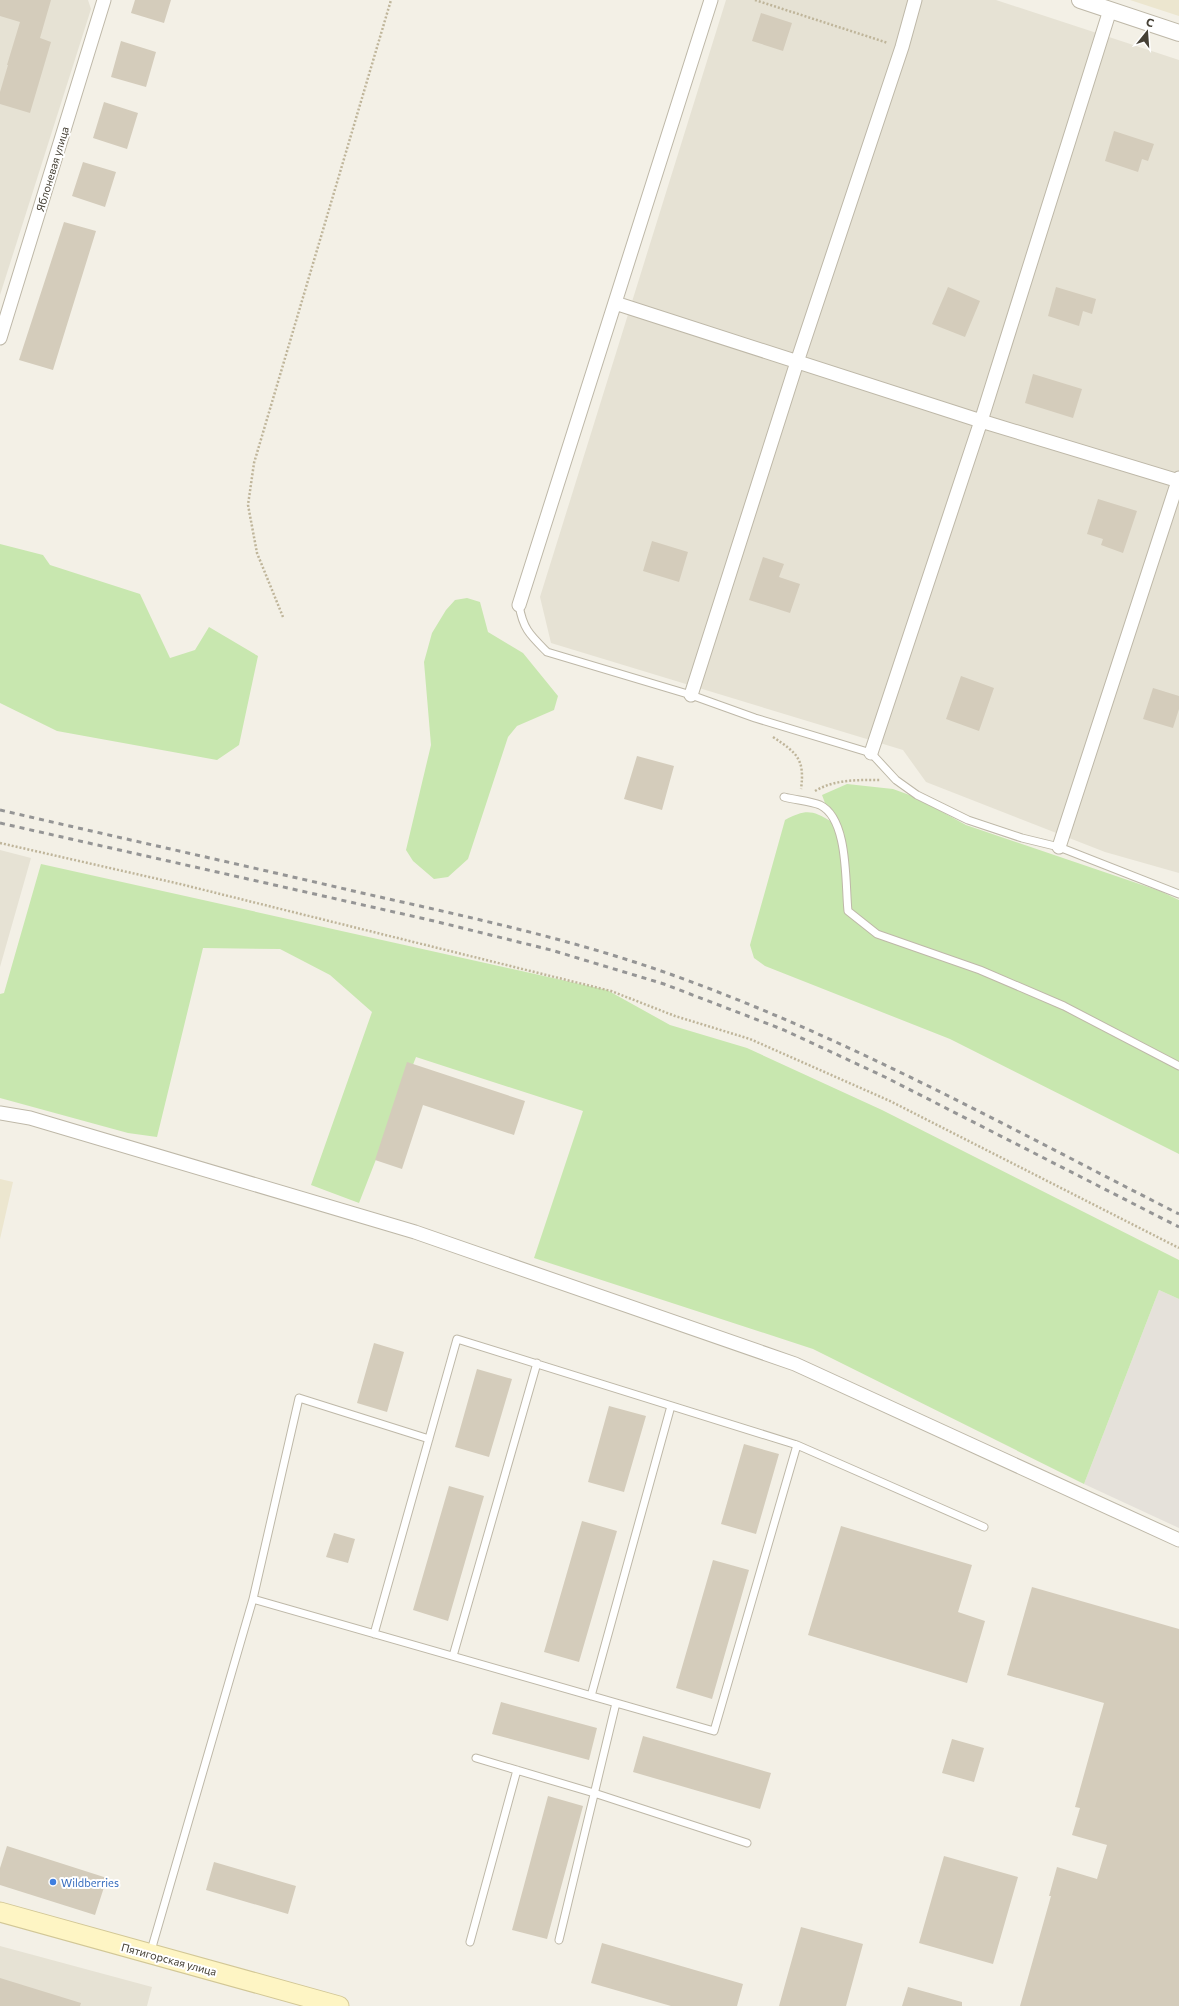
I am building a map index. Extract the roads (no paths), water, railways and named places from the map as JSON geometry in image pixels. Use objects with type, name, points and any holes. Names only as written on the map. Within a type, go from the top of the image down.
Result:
[{"type":"main road","name":"Пятигорская улица","points":[[0,1912],[339,2006]]},
{"type":"street","name":"Яблоневая улица","points":[[0,338],[104,0]]},
{"type":"street","points":[[519,605],[711,0]]},
{"type":"street","points":[[691,695],[797,362],[902,47],[915,0]]},
{"type":"street","points":[[1080,0],[1179,33]]},
{"type":"street","points":[[871,753],[981,421],[1110,10]]},
{"type":"street","points":[[615,303],[981,421],[1179,480],[1059,847]]},
{"type":"street","points":[[0,1112],[30,1118],[415,1232],[795,1364],[1179,1540]]},
{"type":"lane","points":[[519,605],[521,621],[530,636],[547,652],[691,695],[755,718],[871,753],[896,780],[917,794],[968,820],[1022,838],[1059,847],[1179,894]]},
{"type":"lane","points":[[784,797],[821,806],[834,819],[842,835],[848,911],[877,934],[980,970],[1064,1006],[1179,1066]]},
{"type":"lane","points":[[374,1634],[457,1339],[797,1445],[984,1527]]},
{"type":"lane","points":[[453,1656],[537,1364]]},
{"type":"lane","points":[[150,1954],[253,1599],[299,1398],[429,1439]]},
{"type":"lane","points":[[591,1696],[670,1406]]},
{"type":"lane","points":[[253,1599],[714,1731],[797,1445]]},
{"type":"lane","points":[[559,1940],[616,1703]]},
{"type":"lane","points":[[476,1758],[594,1793],[747,1843]]},
{"type":"lane","points":[[470,1942],[517,1770]]},
{"type":"railway","points":[[0,810],[516,928],[630,960],[733,998],[798,1025],[863,1055],[927,1085],[1179,1214]]},
{"type":"railway","points":[[0,823],[434,921],[551,950],[664,984],[784,1030],[885,1077],[1179,1227]]},
{"type":"place","name":"Wildberries","points":[[53,1882]]}]
